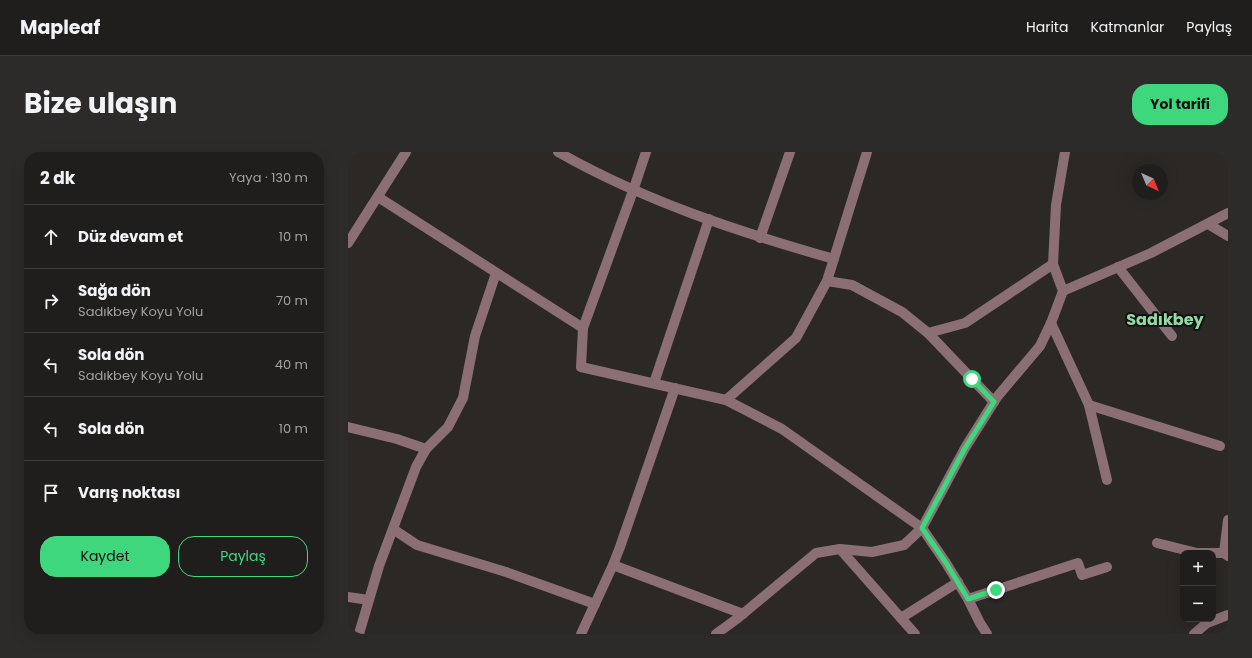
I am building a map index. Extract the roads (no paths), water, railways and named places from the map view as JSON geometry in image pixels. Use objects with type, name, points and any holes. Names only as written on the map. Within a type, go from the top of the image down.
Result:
[{"type":"street","points":[[348,243],[406,152]]},
{"type":"street","points":[[558,152],[633,191],[760,238],[834,260]]},
{"type":"street","points":[[646,152],[583,328],[581,367],[726,400],[782,429],[922,528],[958,582],[987,634]]},
{"type":"street","points":[[760,238],[790,152]]},
{"type":"street","points":[[726,400],[796,338],[827,281],[867,152]]},
{"type":"street","points":[[716,634],[743,614],[816,553],[840,549],[872,552],[904,545],[922,528],[965,448],[994,402],[1040,346],[1051,323],[1063,291],[1053,264],[1056,205],[1064,152]]},
{"type":"street","points":[[378,197],[583,328]]},
{"type":"street","points":[[1063,291],[1151,253],[1228,213]]},
{"type":"street","points":[[654,383],[709,219]]},
{"type":"street","points":[[1208,224],[1228,236]]},
{"type":"street","points":[[928,333],[965,322],[1053,264]]},
{"type":"street","points":[[1118,267],[1172,336]]},
{"type":"street","points":[[359,634],[379,566],[416,466],[426,449],[448,427],[464,398],[476,336],[496,273]]},
{"type":"street","points":[[827,281],[852,285],[902,312],[928,333],[994,402]]},
{"type":"street","points":[[1051,323],[1089,405],[1106,480]]},
{"type":"street","points":[[581,634],[613,565],[676,388]]},
{"type":"street","points":[[1089,405],[1220,446]]},
{"type":"street","points":[[348,427],[397,439],[426,449]]},
{"type":"street","points":[[1157,543],[1197,553],[1226,554],[1228,520]]},
{"type":"street","points":[[393,529],[417,545],[506,572],[595,604]]},
{"type":"street","points":[[840,549],[915,634]]},
{"type":"street","points":[[968,599],[1078,563],[1082,575],[1107,567]]},
{"type":"street","points":[[613,565],[743,614]]},
{"type":"street","points":[[901,618],[958,582]]},
{"type":"street","points":[[348,597],[369,600]]},
{"type":"street","points":[[1194,634],[1207,623],[1228,615]]},
{"type":"district","name":"Sadıkbey","points":[[1165,319]]}]
